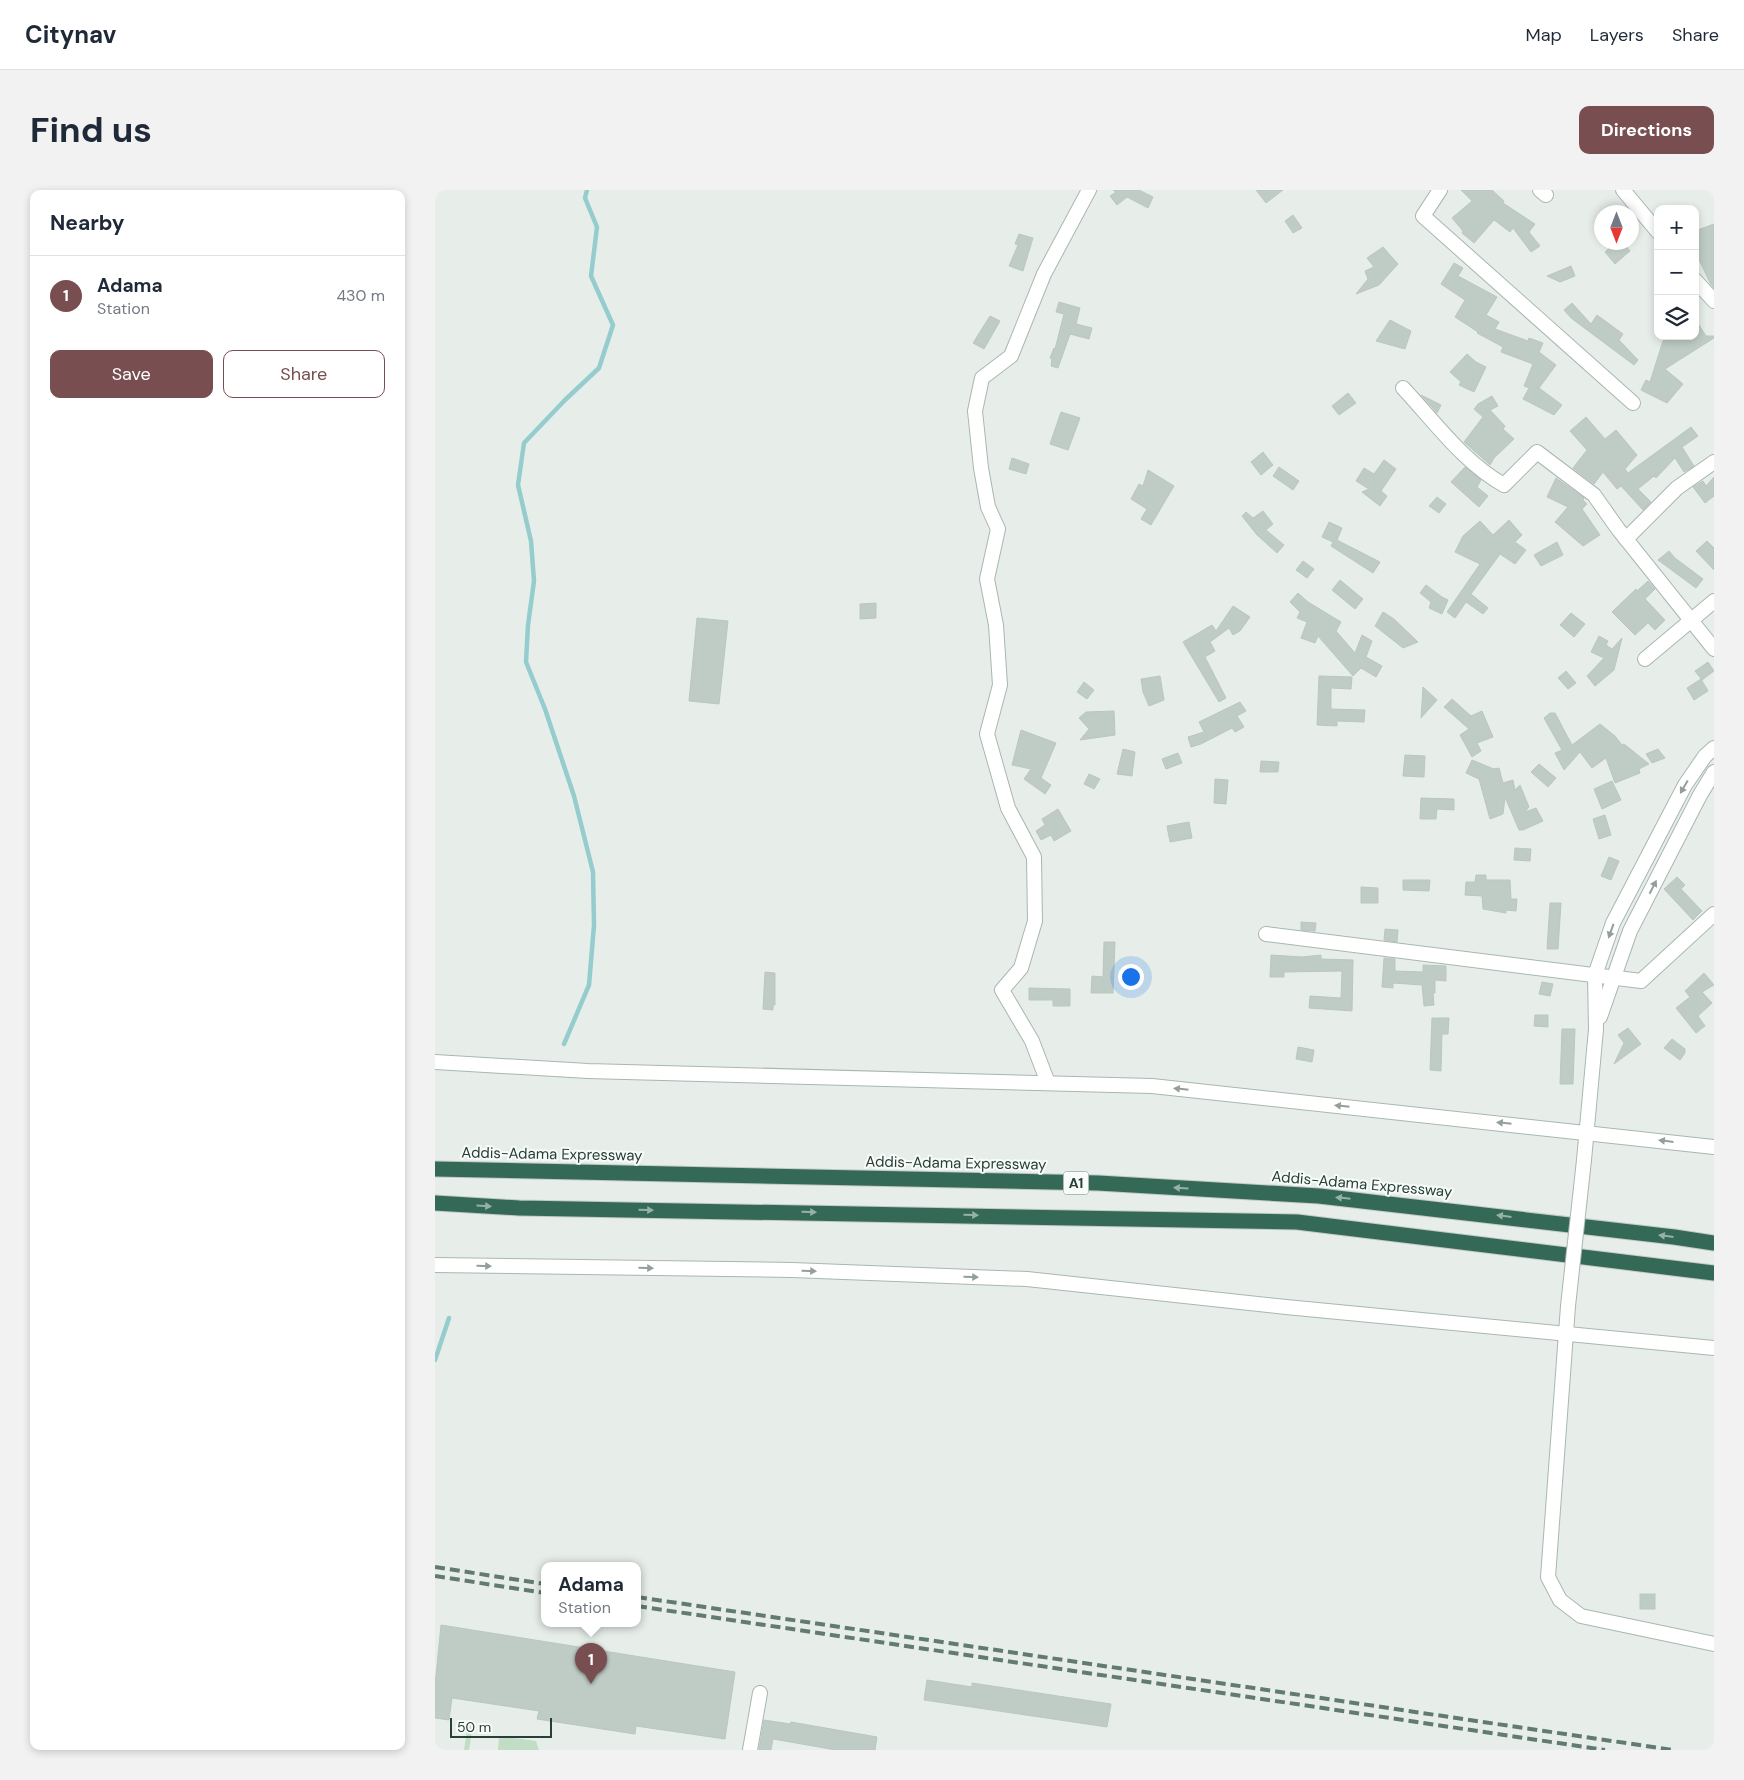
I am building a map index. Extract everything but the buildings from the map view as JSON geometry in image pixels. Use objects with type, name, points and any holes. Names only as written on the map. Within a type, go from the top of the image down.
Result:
[{"type":"highway","name":"Addis-Adama Expressway","points":[[435,1169],[1098,1184],[1319,1196],[1674,1236],[1714,1243]]},
{"type":"highway","points":[[435,1203],[519,1208],[1297,1222],[1714,1273]]},
{"type":"street","points":[[1048,1083],[1032,1040],[1002,990],[1021,968],[1035,921],[1034,857],[1008,808],[987,734],[1000,685],[996,626],[987,580],[998,529],[988,507],[981,468],[975,412],[982,378],[1011,356],[1044,274],[1089,190]]},
{"type":"street","points":[[1439,190],[1423,216],[1633,403]]},
{"type":"street","points":[[1623,190],[1654,227]]},
{"type":"street","points":[[1699,284],[1714,301]]},
{"type":"street","points":[[1403,388],[1461,451],[1490,478],[1503,486],[1537,452],[1593,495],[1714,649]]},
{"type":"street","points":[[1626,539],[1677,488],[1714,462]]},
{"type":"street","points":[[1645,659],[1714,600]]},
{"type":"street","points":[[1714,748],[1705,756],[1685,785],[1613,924],[1595,975],[1596,1029],[1588,1132],[1565,1334],[1548,1577],[1560,1600],[1581,1616],[1714,1644]]},
{"type":"street","points":[[1596,1029],[1612,978],[1630,931],[1700,795],[1714,772]]},
{"type":"street","points":[[1266,934],[1641,981],[1714,914]]},
{"type":"street","points":[[435,1062],[588,1071],[1153,1086],[1714,1147]]},
{"type":"street","points":[[435,1265],[792,1270],[1027,1279],[1714,1348]]},
{"type":"street","points":[[750,1750],[760,1693]]},
{"type":"green space","points":[[468,1724],[473,1724],[469,1750],[464,1750]]},
{"type":"green space","points":[[499,1736],[536,1741],[539,1750],[498,1750]]},
{"type":"waterway","points":[[564,1044],[589,985],[594,925],[593,872],[574,796],[545,709],[526,662],[528,625],[534,581],[531,541],[518,485],[524,443],[599,368],[613,325],[591,276],[597,227],[585,198],[587,190]]},
{"type":"waterway","points":[[435,1360],[449,1318]]},
{"type":"railway","points":[[435,1567],[541,1583]]},
{"type":"railway","points":[[435,1576],[541,1592]]},
{"type":"railway","points":[[641,1598],[1673,1750]]},
{"type":"railway","points":[[641,1607],[1605,1750]]},
{"type":"place","name":"Adama","points":[[591,1684]]}]
